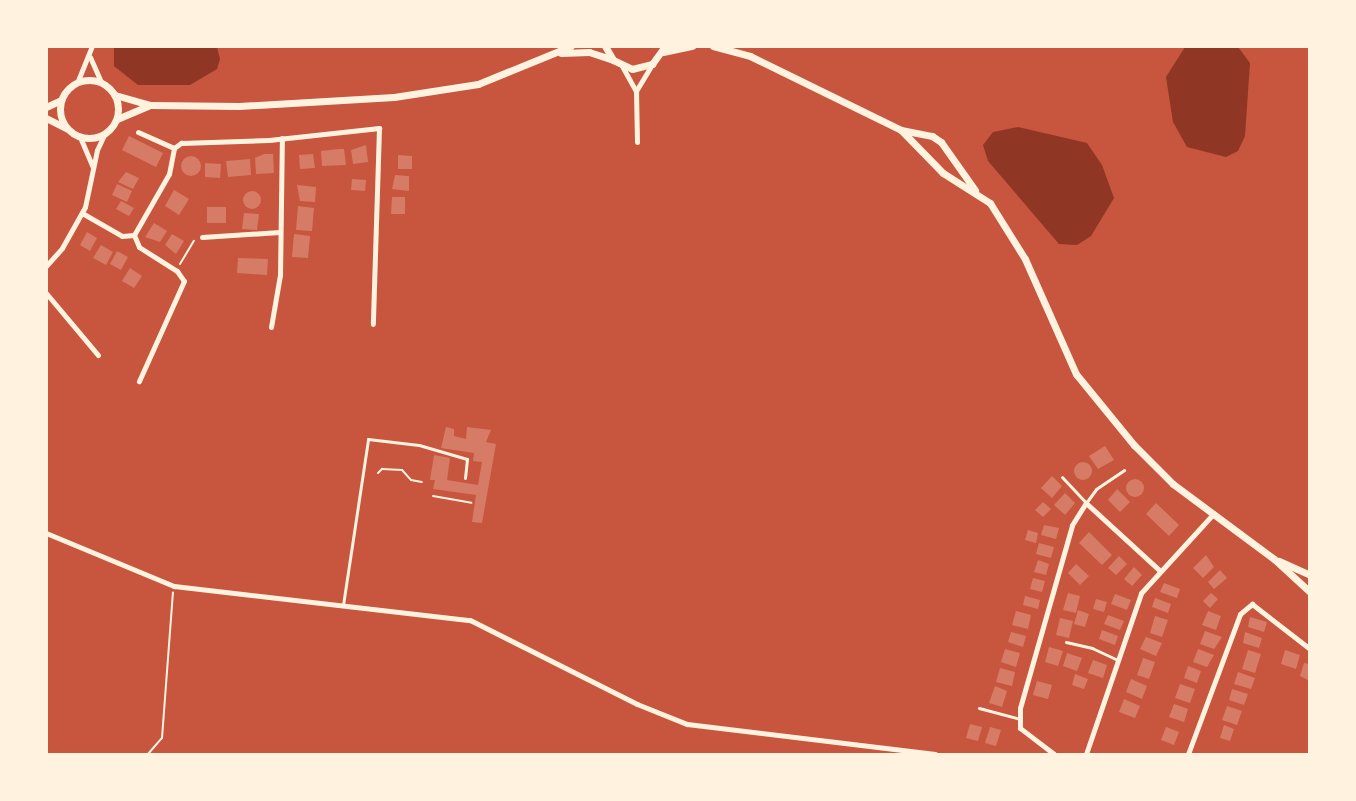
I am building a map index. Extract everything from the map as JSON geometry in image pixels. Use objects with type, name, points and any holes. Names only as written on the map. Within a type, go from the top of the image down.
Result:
[{"type":"street","points":[[46,107],[61,100],[77,83],[90,57],[92,46]]},
{"type":"street","points":[[90,57],[101,82],[115,95],[150,105],[291,105],[438,93],[478,84],[571,46]]},
{"type":"street","points":[[605,46],[613,60]]},
{"type":"street","points":[[636,91],[664,49],[692,46]]},
{"type":"street","points":[[713,46],[750,56],[901,130],[941,142],[976,192]]},
{"type":"street","points":[[558,53],[589,52],[613,60],[622,66],[636,91],[637,142]]},
{"type":"street","points":[[622,66],[642,68],[652,64]]},
{"type":"street","points":[[77,83],[101,82]]},
{"type":"street","points":[[46,266],[82,213],[105,134],[117,119],[120,110],[115,95]]},
{"type":"street","points":[[61,100],[61,119],[66,128]]},
{"type":"street","points":[[117,119],[150,105]]},
{"type":"street","points":[[46,118],[80,137],[92,138],[105,134]]},
{"type":"street","points":[[134,235],[169,174],[174,148],[180,142],[282,138],[379,128],[374,324]]},
{"type":"street","points":[[901,130],[943,173],[976,192],[990,204],[1025,259],[1076,374],[1154,466],[1274,559],[1310,592]]},
{"type":"street","points":[[138,132],[174,148]]},
{"type":"street","points":[[80,137],[93,169]]},
{"type":"street","points":[[272,327],[280,275],[282,138]]},
{"type":"street","points":[[82,213],[122,236],[134,235]]},
{"type":"street","points":[[202,237],[280,232]]},
{"type":"street","points":[[134,235],[139,247],[177,271],[184,281],[139,381]]},
{"type":"street","points":[[46,293],[98,355]]},
{"type":"street","points":[[1054,754],[1020,728],[1020,718],[1072,525],[1086,503],[1159,570]]},
{"type":"street","points":[[1086,754],[1141,594],[1159,570],[1214,513]]},
{"type":"street","points":[[46,533],[174,586],[470,620],[637,704],[687,724],[935,754]]},
{"type":"street","points":[[1274,559],[1310,575]]},
{"type":"street","points":[[1188,754],[1240,614],[1252,604],[1310,649]]},
{"type":"lane","points":[[343,605],[368,439],[419,445],[467,459],[465,478]]},
{"type":"lane","points":[[1062,477],[1086,503],[1096,489],[1124,470]]},
{"type":"lane","points":[[1066,642],[1092,648],[1119,661]]},
{"type":"lane","points":[[979,708],[1020,718]]},
{"type":"path","points":[[177,271],[193,242],[202,237]]},
{"type":"path","points":[[378,473],[382,469],[402,470],[411,480],[422,482]]},
{"type":"path","points":[[434,496],[471,503]]},
{"type":"path","points":[[148,754],[162,738],[174,586]]},
{"type":"shaded area","points":[[114,47],[217,47],[220,59],[217,69],[190,85],[138,85],[114,66]]},
{"type":"shaded area","points":[[1185,47],[1238,47],[1250,63],[1245,136],[1238,151],[1226,157],[1187,147],[1173,122],[1166,77]]},
{"type":"shaded area","points":[[1018,127],[1087,143],[1102,165],[1114,198],[1091,236],[1077,245],[1059,244],[988,161],[983,145],[993,132]]},
{"type":"building","points":[[129,136],[163,153],[156,167],[122,150]]},
{"type":"building","points":[[366,145],[368,162],[353,164],[351,150]]},
{"type":"building","points":[[344,149],[346,165],[322,166],[321,151]]},
{"type":"building","points":[[264,154],[273,154],[274,173],[256,174],[255,158]]},
{"type":"building","points":[[313,154],[315,168],[300,169],[299,155]]},
{"type":"building","points":[[398,155],[412,156],[412,169],[398,169]]},
{"type":"building","points":[[191,156],[198,159],[201,166],[198,173],[191,176],[184,173],[181,166],[184,159]]},
{"type":"building","points":[[250,159],[251,175],[228,177],[226,161]]},
{"type":"building","points":[[205,163],[221,164],[220,178],[205,177]]},
{"type":"building","points":[[126,172],[139,178],[133,189],[118,182]]},
{"type":"building","points":[[395,175],[409,176],[409,191],[392,189]]},
{"type":"building","points":[[352,179],[366,180],[365,191],[351,190]]},
{"type":"building","points":[[117,184],[132,191],[127,202],[112,195]]},
{"type":"building","points":[[297,185],[316,187],[315,202],[300,201]]},
{"type":"building","points":[[174,190],[189,199],[179,215],[165,206]]},
{"type":"building","points":[[248,191],[256,191],[261,196],[259,207],[248,209],[243,204],[243,196]]},
{"type":"building","points":[[392,197],[405,197],[405,214],[391,214]]},
{"type":"building","points":[[121,201],[134,208],[129,216],[116,209]]},
{"type":"building","points":[[298,206],[314,208],[312,231],[296,230]]},
{"type":"building","points":[[207,207],[226,207],[226,223],[207,223]]},
{"type":"building","points":[[244,213],[259,214],[257,230],[242,229]]},
{"type":"building","points":[[154,223],[167,231],[160,242],[145,237]]},
{"type":"building","points":[[87,232],[97,238],[90,251],[80,245]]},
{"type":"building","points":[[172,234],[184,241],[176,254],[165,245]]},
{"type":"building","points":[[294,234],[310,236],[308,258],[292,257]]},
{"type":"building","points":[[101,245],[113,252],[106,265],[93,258]]},
{"type":"building","points":[[117,251],[128,257],[121,270],[110,264]]},
{"type":"building","points":[[238,258],[268,259],[267,275],[237,273]]},
{"type":"building","points":[[130,268],[142,276],[134,288],[122,281]]},
{"type":"building","points":[[446,427],[454,429],[454,436],[466,439],[467,427],[491,430],[486,442],[496,444],[482,523],[472,522],[476,495],[433,489],[435,480],[430,480],[434,455],[450,458],[447,480],[478,485],[482,462],[473,461],[474,453],[441,448]]},
{"type":"building","points":[[1105,446],[1114,460],[1098,469],[1089,456]]},
{"type":"building","points":[[1083,462],[1089,465],[1092,471],[1089,477],[1083,480],[1077,477],[1074,471],[1077,465]]},
{"type":"building","points":[[1052,476],[1062,486],[1052,498],[1041,488]]},
{"type":"building","points":[[1135,479],[1141,482],[1144,488],[1141,494],[1135,497],[1129,494],[1126,488],[1129,482]]},
{"type":"building","points":[[1117,489],[1130,502],[1120,512],[1108,500]]},
{"type":"building","points":[[1065,493],[1075,503],[1065,515],[1054,505]]},
{"type":"building","points":[[1043,502],[1051,509],[1043,517],[1035,510]]},
{"type":"building","points":[[1156,503],[1179,525],[1169,536],[1146,514]]},
{"type":"building","points":[[1044,525],[1059,528],[1056,539],[1041,535]]},
{"type":"building","points":[[1028,530],[1038,533],[1036,543],[1025,540]]},
{"type":"building","points":[[1089,532],[1112,555],[1102,565],[1079,543]]},
{"type":"building","points":[[1039,543],[1054,547],[1051,558],[1036,554]]},
{"type":"building","points":[[1206,555],[1214,567],[1203,578],[1193,568]]},
{"type":"building","points":[[1119,556],[1127,564],[1116,575],[1108,568]]},
{"type":"building","points":[[1038,560],[1049,564],[1046,575],[1034,572]]},
{"type":"building","points":[[1076,564],[1089,576],[1080,585],[1068,573]]},
{"type":"building","points":[[1134,567],[1142,575],[1132,586],[1124,579]]},
{"type":"building","points":[[1220,570],[1227,578],[1214,589],[1208,582]]},
{"type":"building","points":[[1033,578],[1045,581],[1042,592],[1030,589]]},
{"type":"building","points":[[1164,583],[1180,589],[1177,598],[1160,592]]},
{"type":"building","points":[[1068,593],[1080,596],[1076,613],[1063,610]]},
{"type":"building","points":[[1211,593],[1218,599],[1210,608],[1203,601]]},
{"type":"building","points":[[1115,594],[1131,600],[1127,610],[1111,604]]},
{"type":"building","points":[[1025,596],[1040,600],[1038,609],[1023,605]]},
{"type":"building","points":[[1155,598],[1171,604],[1168,613],[1152,607]]},
{"type":"building","points":[[1096,599],[1107,602],[1104,612],[1093,609]]},
{"type":"building","points":[[1078,610],[1089,614],[1085,627],[1074,624]]},
{"type":"building","points":[[1016,611],[1031,615],[1028,629],[1012,625]]},
{"type":"building","points":[[1208,611],[1221,616],[1216,630],[1202,625]]},
{"type":"building","points":[[1108,615],[1124,621],[1120,630],[1104,624]]},
{"type":"building","points":[[1155,616],[1168,620],[1162,637],[1150,633]]},
{"type":"building","points":[[1250,617],[1267,622],[1264,632],[1248,627]]},
{"type":"building","points":[[1060,618],[1073,621],[1069,638],[1056,635]]},
{"type":"building","points":[[1102,630],[1118,636],[1115,645],[1099,639]]},
{"type":"building","points":[[1205,631],[1222,637],[1214,649],[1200,644]]},
{"type":"building","points":[[1011,632],[1026,636],[1023,647],[1008,642]]},
{"type":"building","points":[[1245,632],[1262,638],[1259,648],[1243,643]]},
{"type":"building","points":[[1146,637],[1162,643],[1156,656],[1140,649]]},
{"type":"building","points":[[1049,647],[1063,651],[1058,666],[1045,662]]},
{"type":"building","points":[[1005,649],[1020,653],[1016,667],[1001,662]]},
{"type":"building","points":[[1198,649],[1214,655],[1207,667],[1193,662]]},
{"type":"building","points":[[1248,650],[1261,654],[1255,673],[1242,669]]},
{"type":"building","points":[[1285,650],[1300,655],[1296,669],[1281,664]]},
{"type":"building","points":[[1067,653],[1082,658],[1077,671],[1063,666]]},
{"type":"building","points":[[1143,658],[1155,662],[1149,679],[1137,675]]},
{"type":"building","points":[[1093,660],[1107,665],[1103,678],[1088,673]]},
{"type":"building","points":[[1304,663],[1310,664],[1310,681],[1300,676]]},
{"type":"building","points":[[1188,666],[1201,671],[1197,683],[1184,678]]},
{"type":"building","points":[[1000,668],[1015,672],[1012,686],[996,682]]},
{"type":"building","points":[[1238,672],[1255,678],[1251,689],[1234,684]]},
{"type":"building","points":[[1075,674],[1088,679],[1084,689],[1072,685]]},
{"type":"building","points":[[1131,679],[1147,686],[1142,699],[1126,692]]},
{"type":"building","points":[[1037,681],[1052,685],[1048,699],[1033,695]]},
{"type":"building","points":[[1180,684],[1195,689],[1190,703],[1175,698]]},
{"type":"building","points":[[995,686],[1007,691],[1002,707],[989,703]]},
{"type":"building","points":[[1232,689],[1248,694],[1244,705],[1229,700]]},
{"type":"building","points":[[1124,699],[1140,706],[1135,718],[1119,712]]},
{"type":"building","points":[[1174,704],[1188,709],[1184,722],[1169,717]]},
{"type":"building","points":[[1227,706],[1242,711],[1237,725],[1222,720]]},
{"type":"building","points":[[970,724],[982,727],[978,741],[966,738]]},
{"type":"building","points":[[1224,725],[1234,729],[1230,741],[1220,738]]},
{"type":"building","points":[[990,727],[1001,730],[996,746],[985,743]]},
{"type":"building","points":[[1166,727],[1179,732],[1174,745],[1161,740]]}]
